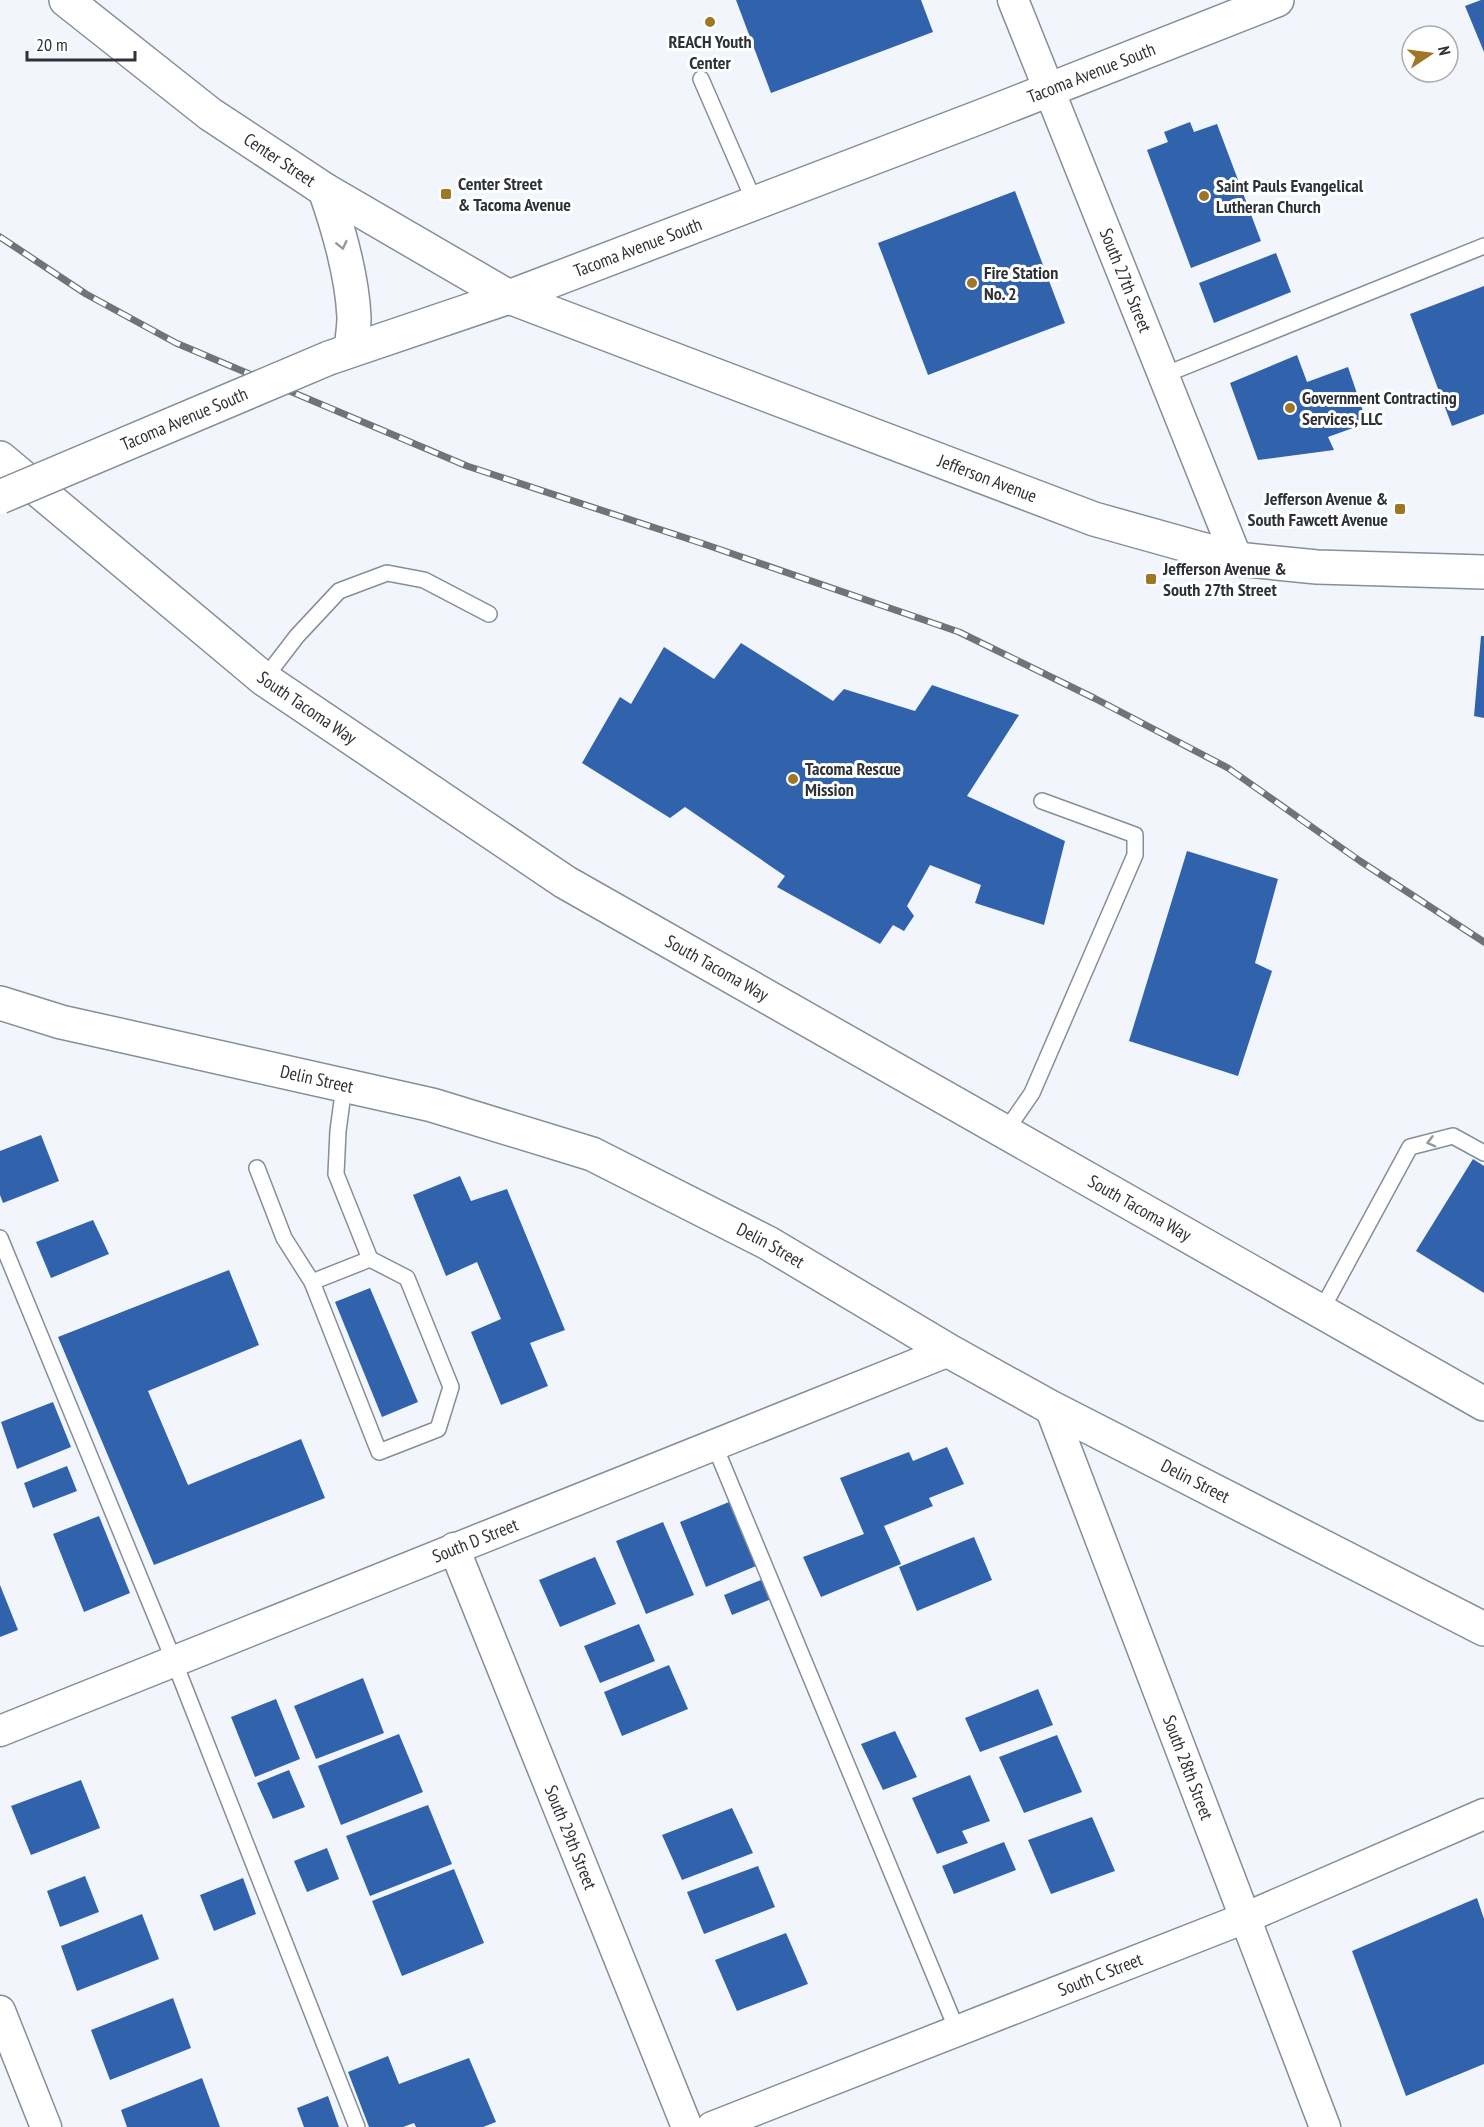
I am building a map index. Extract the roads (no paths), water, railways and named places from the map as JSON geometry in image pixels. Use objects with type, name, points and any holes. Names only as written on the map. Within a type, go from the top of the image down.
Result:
[{"type":"main road","name":"Center Street","points":[[66,0],[210,114],[325,190],[509,297]]},
{"type":"main road","name":"Tacoma Avenue South","points":[[0,497],[340,354],[509,297],[1049,91],[1277,0]]},
{"type":"main road","points":[[325,190],[337,224],[354,318],[340,354]]},
{"type":"main road","name":"Jefferson Avenue","points":[[509,297],[1094,519],[1237,559],[1317,567],[1484,572]]},
{"type":"main road","name":"South Tacoma Way","points":[[0,458],[264,679],[565,882],[1484,1404]]},
{"type":"main road","name":"Delin Street","points":[[0,1003],[62,1022],[432,1105],[592,1154],[768,1243],[949,1351],[1050,1407],[1484,1629]]},
{"type":"street","name":"South 27th Street","points":[[1013,0],[1237,559]]},
{"type":"street","name":"South D Street","points":[[0,1731],[949,1351]]},
{"type":"street","name":"South 28th Street","points":[[1050,1407],[1325,2127]]},
{"type":"street","name":"South 29th Street","points":[[454,1548],[687,2127]]},
{"type":"street","name":"South C Street","points":[[712,2127],[1245,1918],[1484,1814]]},
{"type":"street","points":[[0,2011],[46,2127]]},
{"type":"lane","points":[[701,79],[755,203]]},
{"type":"lane","points":[[1164,375],[1484,246]]},
{"type":"lane","points":[[264,679],[297,636],[339,591],[387,573],[424,580],[489,614]]},
{"type":"lane","points":[[1005,1132],[1036,1085],[1135,855],[1135,835],[1042,801]]},
{"type":"lane","points":[[257,1167],[284,1238],[312,1282],[379,1452],[438,1429],[452,1386],[407,1278],[370,1259],[336,1174],[338,1131],[344,1086]]},
{"type":"lane","points":[[1321,1311],[1410,1147],[1454,1136],[1484,1153]]},
{"type":"lane","points":[[0,1238],[174,1661],[357,2127]]},
{"type":"lane","points":[[312,1282],[370,1259]]},
{"type":"lane","points":[[714,1444],[957,2030]]},
{"type":"railway","points":[[0,237],[86,294],[176,343],[467,466],[701,543],[959,632],[1094,698],[1228,768],[1360,861],[1484,942]]},
{"type":"place","name":"REACH Youth Center","points":[[710,22]]},
{"type":"place","name":"Center Street & Tacoma Avenue","points":[[446,194]]},
{"type":"place","name":"Saint Pauls Evangelical Lutheran Church","points":[[1204,196]]},
{"type":"place","name":"Fire Station No. 2","points":[[972,283]]},
{"type":"place","name":"Government Contracting Services, LLC","points":[[1290,408]]},
{"type":"place","name":"Jefferson Avenue & South Fawcett Avenue","points":[[1400,509]]},
{"type":"place","name":"Jefferson Avenue & South 27th Street","points":[[1151,579]]},
{"type":"place","name":"Tacoma Rescue Mission","points":[[793,779]]}]
